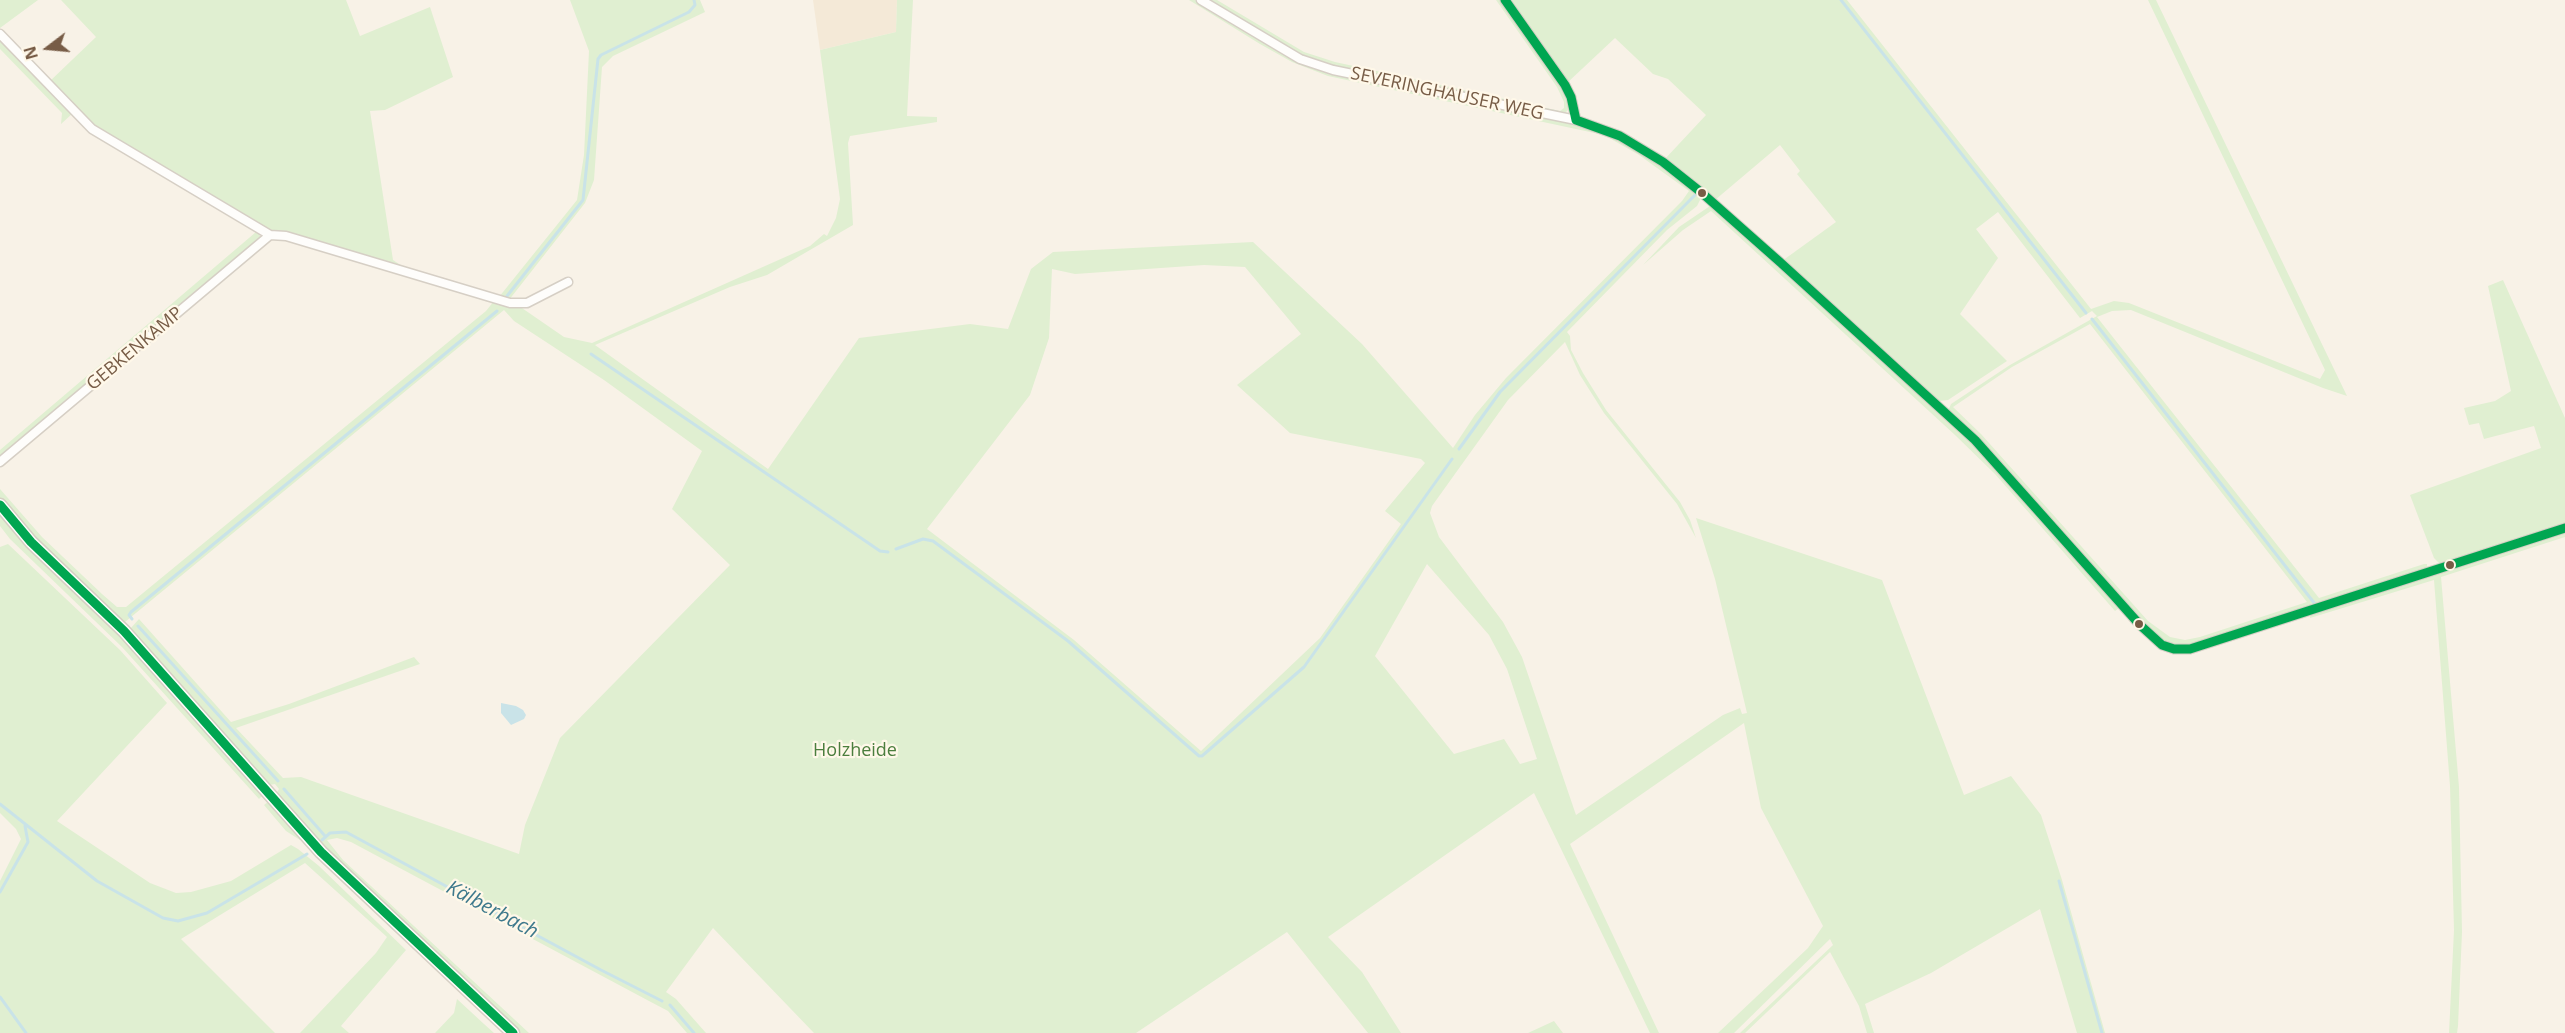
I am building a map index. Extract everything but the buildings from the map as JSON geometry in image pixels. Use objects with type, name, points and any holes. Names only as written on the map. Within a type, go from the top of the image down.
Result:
[{"type":"main road","points":[[0,506],[38,549],[124,632],[321,852],[513,1033]]},
{"type":"street","name":"SEVERINGHAUSER WEG","points":[[1201,0],[1300,59],[1333,70],[1576,120],[1620,136],[1663,162],[1702,193],[1781,263],[1975,440],[2140,625],[2162,645],[2174,649],[2190,649],[2565,528]]},
{"type":"street","points":[[1505,0],[1565,85],[1571,97],[1576,120]]},
{"type":"street","points":[[0,34],[92,129],[270,235],[286,236],[510,303],[526,303],[568,282]]},
{"type":"street","name":"GEBKENKAMP","points":[[0,462],[270,235]]},
{"type":"shaded area","points":[[813,0],[897,0],[896,32],[820,50]]},
{"type":"green space","points":[[0,0],[38,0],[0,28]]},
{"type":"green space","points":[[61,0],[346,0],[360,36],[430,7],[453,77],[385,110],[370,111],[393,260],[402,266],[270,230],[93,126],[49,82],[96,37]]},
{"type":"green space","points":[[570,0],[700,0],[705,12],[613,56],[602,67],[594,180],[585,203],[509,300],[499,297],[577,200],[584,155],[589,51]]},
{"type":"green space","name":"Holzheide","points":[[897,0],[913,0],[907,116],[937,117],[937,122],[850,136],[848,143],[853,225],[767,275],[730,287],[595,345],[768,469],[859,338],[970,324],[1008,329],[1031,269],[1053,252],[1253,242],[1362,344],[1453,448],[1475,415],[1506,378],[1682,201],[1689,191],[1639,155],[1604,135],[1328,76],[1292,62],[1189,0],[1195,0],[1293,59],[1328,74],[1579,125],[1617,138],[1661,164],[1701,195],[1701,198],[1697,206],[1667,230],[1567,332],[1570,336],[1571,350],[1606,410],[1680,502],[1690,520],[1696,538],[1677,504],[1604,413],[1580,375],[1565,342],[1508,400],[1432,506],[1430,513],[1439,537],[1503,622],[1522,657],[1576,815],[1723,715],[1740,708],[1742,714],[1747,713],[1715,579],[1696,518],[1882,580],[1964,795],[2011,776],[2041,815],[2062,880],[2105,1033],[2077,1033],[2040,909],[1931,973],[1865,1004],[1874,1033],[1867,1033],[1859,1006],[1830,952],[1745,1033],[1740,1033],[1833,945],[1830,939],[1734,1033],[1718,1033],[1808,948],[1823,926],[1761,808],[1744,723],[1570,844],[1659,1033],[1650,1033],[1534,793],[1328,937],[1362,972],[1401,1033],[1368,1033],[1287,932],[1136,1033],[814,1033],[713,928],[666,992],[676,999],[706,1033],[687,1033],[668,1011],[351,842],[337,838],[327,840],[343,860],[529,1033],[520,1033],[329,854],[278,798],[279,789],[275,784],[269,785],[130,629],[139,619],[231,722],[289,704],[414,657],[420,664],[236,728],[283,778],[301,777],[519,854],[525,825],[560,738],[730,565],[672,509],[702,451],[604,380],[514,321],[504,310],[125,622],[33,539],[0,501],[0,489],[42,537],[102,594],[117,607],[126,607],[486,311],[494,301],[519,306],[564,337],[592,343],[810,246],[824,234],[827,236],[836,218],[840,199],[820,50],[896,32]],"holes":[[[1204,265],[1245,267],[1301,334],[1237,385],[1290,433],[1421,459],[1425,463],[1385,511],[1401,524],[1320,638],[1201,751],[1074,640],[927,529],[1030,395],[1049,338],[1052,269],[1075,274]],[[1427,564],[1489,635],[1507,669],[1537,759],[1520,764],[1504,739],[1454,754],[1375,656]]]},
{"type":"green space","points":[[1206,0],[1217,0],[1304,52],[1335,62],[1560,111],[1564,108],[1564,102],[1557,87],[1496,0],[1502,0],[1566,93],[1571,107],[1562,116],[1334,67],[1303,57]]},
{"type":"green space","points":[[1509,0],[1847,0],[2091,309],[2114,301],[2129,303],[2320,379],[2325,370],[2148,0],[2156,0],[2347,396],[2131,310],[2112,311],[2097,317],[2319,598],[2424,564],[2427,564],[2427,569],[2186,646],[2163,642],[1948,411],[1951,404],[2010,365],[2097,316],[2092,311],[2080,318],[1998,212],[1976,229],[1998,258],[1960,314],[2007,361],[1948,400],[1933,399],[1782,261],[1836,222],[1797,174],[1800,171],[1780,145],[1715,200],[1664,160],[1706,115],[1668,79],[1653,74],[1615,38],[1567,83]],"holes":[[[2090,324],[2307,602],[2200,637],[2185,640],[2170,637],[2148,621],[1981,434],[1953,407],[2012,367]]]},
{"type":"green space","points":[[0,39],[72,114],[61,124],[62,113],[0,49]]},
{"type":"green space","points":[[1710,206],[1715,208],[1974,444],[2119,608],[2115,611],[1995,474],[1955,435],[1711,211],[1683,230],[1643,265],[1679,227]]},
{"type":"green space","points":[[257,229],[261,238],[0,459],[0,450]]},
{"type":"green space","points":[[2503,280],[2565,418],[2565,525],[2447,565],[2440,564],[2434,558],[2410,495],[2541,448],[2534,426],[2484,439],[2479,423],[2469,425],[2464,408],[2495,401],[2511,391],[2488,286]]},
{"type":"green space","points":[[0,515],[24,542],[123,638],[263,795],[259,799],[122,647],[10,539],[0,526]]},
{"type":"green space","points":[[2565,533],[2565,537],[2441,577],[2459,787],[2462,932],[2458,1026],[2457,1033],[2449,1033],[2454,930],[2450,786],[2434,580],[2310,618],[2310,615]]},
{"type":"green space","points":[[8,544],[120,650],[167,703],[57,821],[150,883],[176,893],[191,892],[231,881],[291,845],[298,849],[319,866],[406,950],[341,1026],[349,1033],[300,1033],[376,953],[387,937],[305,863],[181,939],[275,1033],[0,1033],[0,881],[21,839],[16,829],[0,813],[0,547]]},
{"type":"green space","points":[[269,801],[300,836],[300,840],[286,831],[264,805]]},
{"type":"green space","points":[[457,999],[494,1033],[435,1033],[454,1013]]},
{"type":"green space","points":[[1554,1021],[1563,1033],[1528,1033]]},
{"type":"water","points":[[501,703],[523,710],[526,715],[524,719],[511,725],[501,713]]},
{"type":"waterway","points":[[507,296],[583,200],[598,59],[601,55],[689,12],[695,5],[694,0]]},
{"type":"waterway","points":[[1841,0],[2086,313]]},
{"type":"waterway","points":[[1459,449],[1500,392],[1695,195]]},
{"type":"waterway","points":[[132,619],[129,615],[131,612],[497,311]]},
{"type":"waterway","points":[[2092,319],[2315,604]]},
{"type":"waterway","points":[[591,354],[880,551],[888,552]]},
{"type":"waterway","points":[[896,549],[923,539],[933,541],[1068,641],[1199,756],[1202,756],[1304,667],[1452,459]]},
{"type":"waterway","points":[[138,626],[278,781]]},
{"type":"waterway","points":[[284,789],[325,836]]},
{"type":"waterway","name":"Kälberbach","points":[[0,804],[97,881],[163,918],[178,921],[207,913],[307,854]]},
{"type":"waterway","points":[[0,892],[28,842],[25,826]]},
{"type":"waterway","name":"Kälberbach","points":[[322,840],[330,833],[346,832],[662,1001]]},
{"type":"waterway","points":[[2059,881],[2102,1033]]},
{"type":"waterway","points":[[0,997],[26,1033]]},
{"type":"waterway","name":"Kälberbach","points":[[670,1005],[694,1033]]},
{"type":"transit line","points":[[1505,0],[1565,85],[1571,97],[1576,120]]},
{"type":"transit line","points":[[1576,120],[1620,136],[1663,162],[1702,193],[1781,263],[1975,440],[2140,625],[2162,645],[2174,649],[2190,649],[2565,528]]},
{"type":"transit line","points":[[0,505],[31,542],[124,631],[321,852],[513,1033]]}]
